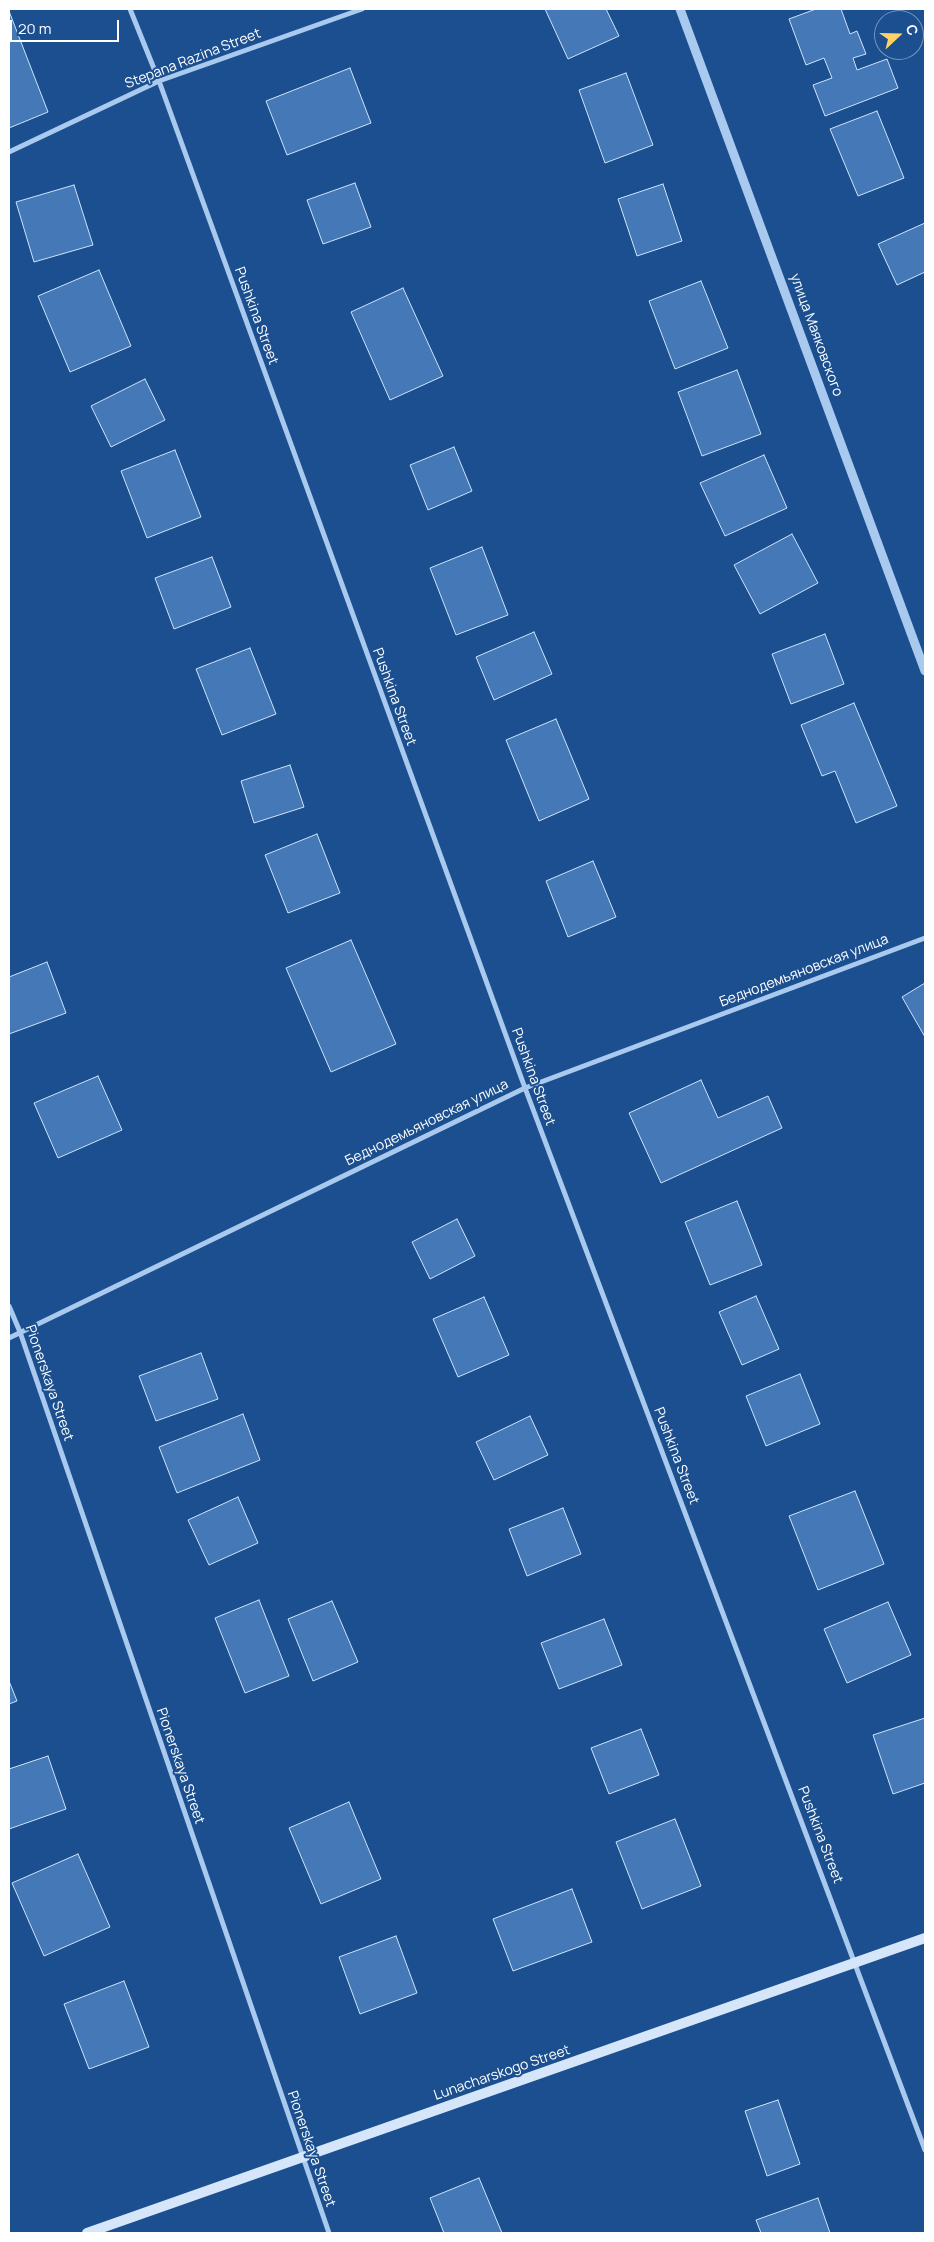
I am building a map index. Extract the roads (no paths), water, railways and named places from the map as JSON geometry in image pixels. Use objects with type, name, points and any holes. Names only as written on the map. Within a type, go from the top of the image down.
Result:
[{"type":"main road","name":"Lunacharskogo Street","points":[[87,2233],[925,1938]]},
{"type":"street","name":"Pushkina Street","points":[[130,9],[159,81],[524,1088],[856,1963],[925,2150]]},
{"type":"street","name":"Stepana Razina Street","points":[[9,152],[159,81],[362,9]]},
{"type":"street","name":"улица Маяковского","points":[[680,9],[925,672]]},
{"type":"street","name":"Беднодемьяновская улица","points":[[9,1338],[524,1088],[925,938]]},
{"type":"street","name":"Pionerskaya Street","points":[[9,1306],[20,1332],[329,2233]]}]
